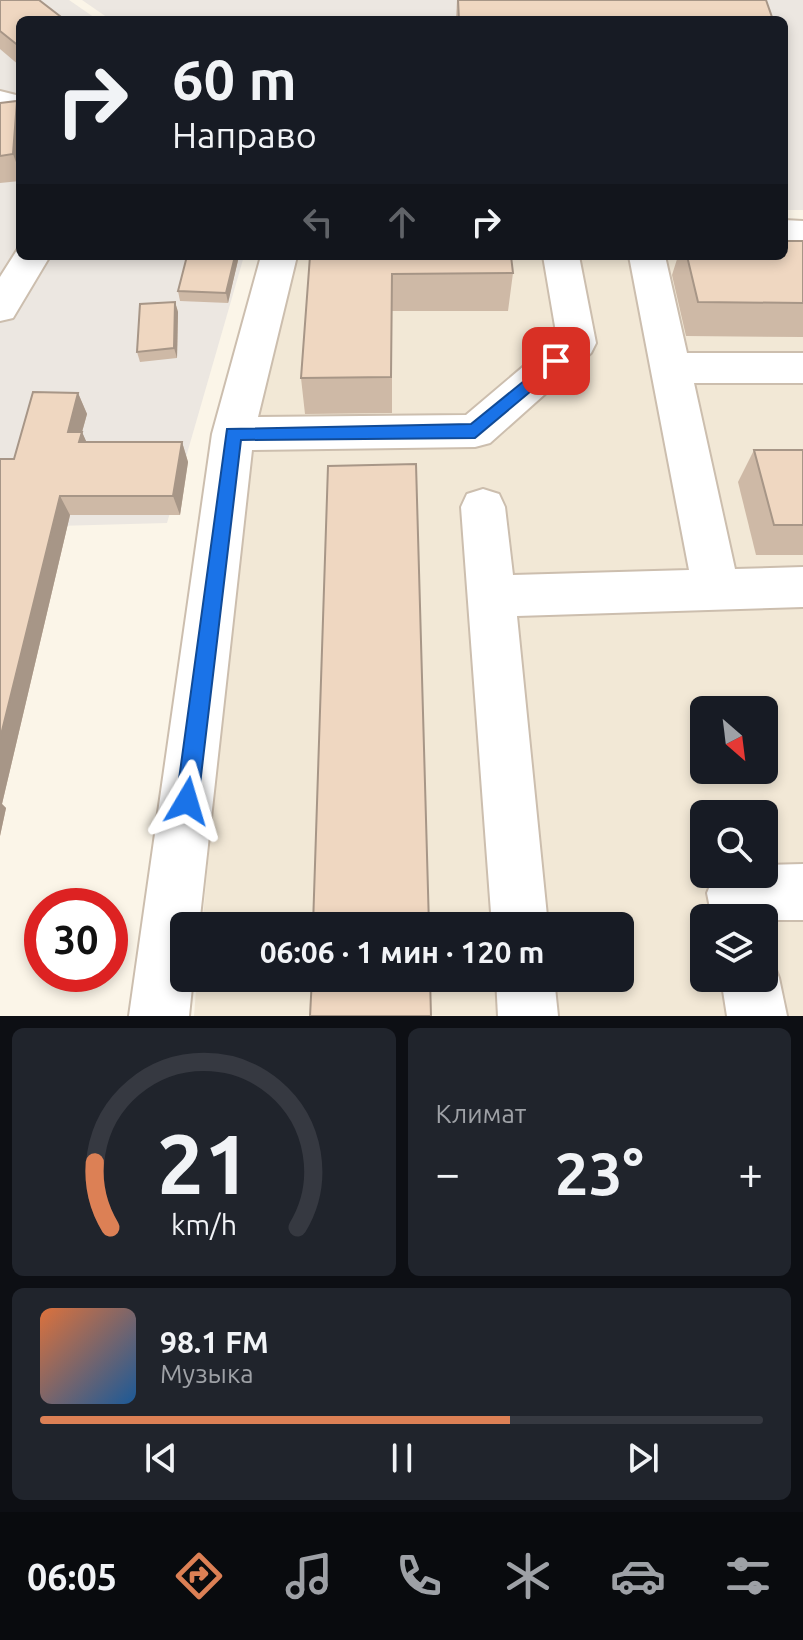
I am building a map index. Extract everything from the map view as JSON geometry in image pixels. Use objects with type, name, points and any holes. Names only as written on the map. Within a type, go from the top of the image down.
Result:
[{"type":"street","points":[[0,308],[30,260]]},
{"type":"street","points":[[159,1016],[233,434],[278,260]]},
{"type":"street","points":[[233,434],[475,431],[577,343],[562,260]]},
{"type":"street","points":[[648,260],[716,588]]},
{"type":"street","points":[[671,368],[803,368]]},
{"type":"street","points":[[483,507],[519,912]]},
{"type":"street","points":[[492,596],[803,587]]},
{"type":"street","points":[[737,904],[735,893],[803,892]]},
{"type":"street","points":[[526,992],[528,1016]]},
{"type":"street","points":[[753,992],[757,1016]]},
{"type":"shaded area","points":[[0,0],[69,0],[92,16],[16,16],[16,260],[243,260],[167,523],[57,526],[0,812]]},
{"type":"shaded area","points":[[82,0],[803,0],[803,210],[788,210],[788,16],[105,16]]},
{"type":"shaded area","points":[[803,237],[803,1016],[194,1016],[196,992],[634,992],[634,912],[203,912],[265,260],[788,260],[788,252]]},
{"type":"building","points":[[0,0],[39,0],[60,16],[16,16],[16,44],[0,31]]},
{"type":"building","points":[[458,0],[766,0],[772,16],[459,16]]},
{"type":"building","points":[[16,101],[13,154],[0,156],[0,103]]},
{"type":"building","points":[[788,241],[803,241],[803,303],[698,302],[688,260],[788,260]]},
{"type":"building","points":[[186,260],[234,260],[226,293],[178,291]]},
{"type":"building","points":[[310,260],[511,260],[513,273],[392,274],[391,377],[301,378]]},
{"type":"building","points":[[175,302],[174,348],[137,352],[140,304]]},
{"type":"building","points":[[33,392],[78,393],[68,432],[82,432],[79,442],[182,442],[173,496],[60,496],[0,739],[0,459],[14,459]]},
{"type":"building","points":[[754,450],[803,450],[803,525],[774,525]]},
{"type":"building","points":[[416,464],[429,912],[313,912],[328,466]]},
{"type":"building","points":[[311,992],[430,992],[431,1016],[310,1016]]},
{"type":"route","points":[[187,801],[233,434],[475,431],[556,361]]}]
